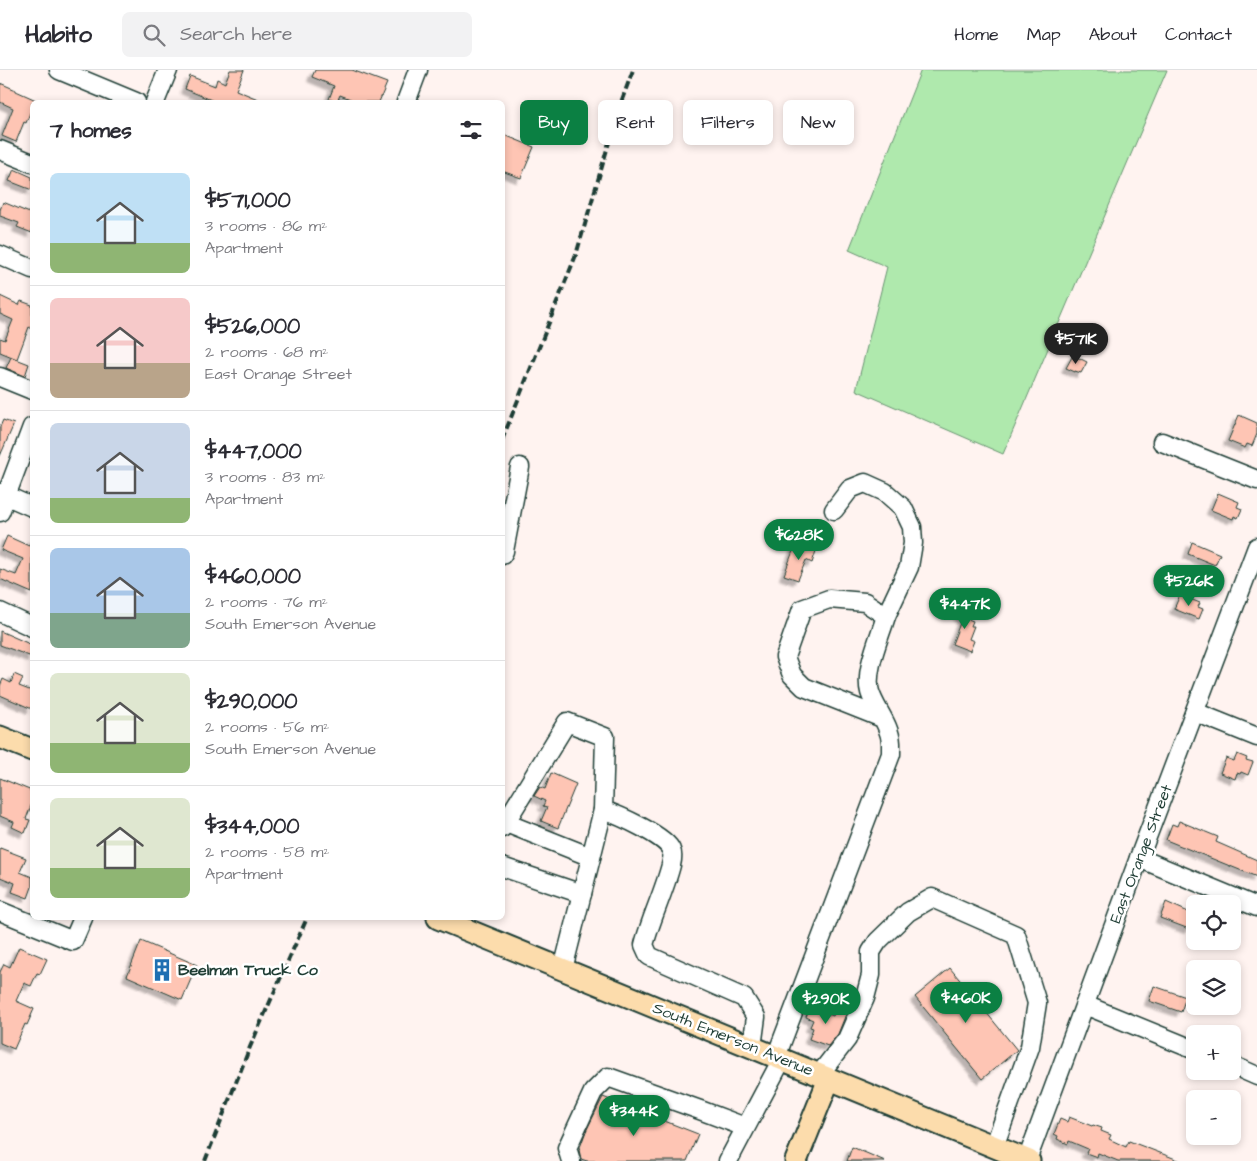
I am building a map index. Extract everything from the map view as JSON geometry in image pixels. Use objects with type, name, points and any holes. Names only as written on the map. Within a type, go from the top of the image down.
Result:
[{"type":"main road","points":[[0,737],[30,749]]},
{"type":"main road","name":"South Emerson Avenue","points":[[443,920],[1028,1161]]},
{"type":"main road","points":[[796,1161],[824,1077]]},
{"type":"street","points":[[59,70],[131,100]]},
{"type":"street","points":[[157,100],[168,70]]},
{"type":"street","points":[[407,100],[418,70]]},
{"type":"street","points":[[0,150],[30,162]]},
{"type":"street","points":[[0,255],[30,268]]},
{"type":"street","points":[[0,377],[30,389]]},
{"type":"street","points":[[0,512],[3,494],[30,432]]},
{"type":"street","points":[[1162,442],[1257,480]]},
{"type":"street","points":[[505,546],[520,466]]},
{"type":"street","points":[[728,1161],[779,1058],[891,754],[891,741],[870,692],[868,679],[886,616],[909,567],[913,542],[912,526],[903,508],[885,492],[865,483],[850,489],[834,510]]},
{"type":"street","points":[[3,494],[30,505]]},
{"type":"street","name":"East Orange Street","points":[[1028,1161],[1139,858],[1257,547]]},
{"type":"street","points":[[882,718],[804,687],[792,675],[785,657],[802,610],[829,599],[865,602],[886,616]]},
{"type":"street","points":[[0,612],[30,626]]},
{"type":"street","points":[[1195,712],[1257,737]]},
{"type":"street","points":[[505,824],[567,722],[605,737],[603,810],[563,969]]},
{"type":"street","points":[[603,810],[631,821],[665,841],[672,850],[672,863],[648,928],[644,945],[649,956],[744,998],[756,1017],[752,1047]]},
{"type":"street","points":[[505,826],[591,857]]},
{"type":"street","points":[[1139,858],[1257,907]]},
{"type":"street","points":[[505,868],[582,894]]},
{"type":"street","points":[[824,1077],[847,1039],[864,998],[871,975],[871,952],[874,946],[908,912],[932,898],[1016,935],[1037,1004],[1030,1047],[994,1147]]},
{"type":"street","points":[[0,912],[73,941],[82,920]]},
{"type":"street","points":[[1085,1004],[1186,1046]]},
{"type":"street","points":[[1241,1070],[1257,1076]]},
{"type":"street","points":[[571,1161],[567,1148],[593,1092],[608,1076],[745,1127]]},
{"type":"green space","points":[[921,70],[1167,70],[1003,454],[856,390],[887,267],[849,250]]},
{"type":"building","points":[[230,70],[244,70],[236,90],[260,100],[211,100],[185,89],[190,76],[215,86],[217,79],[225,83]]},
{"type":"building","points":[[315,70],[352,70],[387,83],[380,100],[353,100],[340,95],[338,100],[332,100],[329,99],[334,86],[312,77]]},
{"type":"building","points":[[0,83],[36,100],[30,100],[30,113],[16,142],[2,136],[13,108],[0,102]]},
{"type":"building","points":[[505,135],[520,141],[520,145],[534,147],[521,178],[505,172]]},
{"type":"building","points":[[14,169],[30,176],[30,189],[9,181]]},
{"type":"building","points":[[3,202],[30,213],[30,232],[17,227],[19,223],[0,216]]},
{"type":"building","points":[[0,296],[19,305],[21,301],[30,304],[30,328],[17,359],[0,352],[0,338],[5,340],[13,320],[0,314]]},
{"type":"building","points":[[1073,355],[1087,362],[1081,373],[1066,368]]},
{"type":"building","points":[[11,357],[29,364],[25,376],[6,368]]},
{"type":"building","points":[[1239,415],[1257,423],[1257,434],[1252,446],[1247,444],[1245,448],[1228,441]]},
{"type":"building","points":[[3,420],[14,424],[0,456],[0,427]]},
{"type":"building","points":[[1218,493],[1239,502],[1237,507],[1242,509],[1238,518],[1234,516],[1233,519],[1211,510]]},
{"type":"building","points":[[7,536],[29,546],[30,543],[30,592],[0,579],[0,569],[16,575],[23,559],[1,550]]},
{"type":"building","points":[[1192,542],[1220,554],[1215,565],[1188,554]]},
{"type":"building","points":[[796,543],[816,551],[812,563],[806,560],[798,580],[784,575]]},
{"type":"building","points":[[1180,595],[1200,603],[1198,607],[1203,609],[1199,619],[1174,609]]},
{"type":"building","points":[[964,605],[973,608],[968,619],[973,621],[971,626],[974,626],[969,639],[974,641],[970,651],[952,644],[962,618],[958,617]]},
{"type":"building","points":[[0,631],[30,644],[30,656],[0,645]]},
{"type":"building","points":[[14,674],[23,678],[19,686],[30,690],[30,708],[0,695],[0,686],[3,679],[11,683]]},
{"type":"building","points":[[1237,754],[1253,762],[1248,775],[1241,772],[1240,774],[1237,773],[1235,779],[1220,773],[1226,758],[1234,761]]},
{"type":"building","points":[[551,773],[576,784],[558,828],[541,821],[547,807],[543,806],[545,801],[534,796],[540,787],[545,789]]},
{"type":"building","points":[[0,778],[30,790],[30,808],[26,819],[30,820],[25,833],[12,827],[14,822],[0,816]]},
{"type":"building","points":[[1179,821],[1218,837],[1216,842],[1257,860],[1257,877],[1166,840],[1172,824],[1177,826]]},
{"type":"building","points":[[0,848],[26,858],[20,872],[30,876],[28,898],[12,892],[15,883],[0,877]]},
{"type":"building","points":[[1166,902],[1186,911],[1186,928],[1160,918]]},
{"type":"building","name":"Beelman Truck Co","points":[[141,941],[197,965],[182,1000],[127,976]]},
{"type":"building","points":[[19,947],[47,959],[40,974],[37,973],[31,986],[24,983],[16,1001],[34,1009],[14,1049],[0,1043],[0,972],[4,964],[10,967]]},
{"type":"building","points":[[950,968],[1017,1050],[982,1079],[915,997]]},
{"type":"building","points":[[1154,986],[1186,997],[1181,1012],[1149,1001]]},
{"type":"building","points":[[838,1005],[848,1009],[838,1034],[828,1046],[809,1039],[813,1028],[810,1027],[813,1020],[806,1017],[810,1007],[833,1016]]},
{"type":"building","points":[[603,1097],[698,1134],[687,1161],[587,1161],[581,1159],[579,1150]]},
{"type":"building","points":[[1069,1117],[1102,1128],[1101,1131],[1111,1135],[1109,1139],[1126,1147],[1129,1141],[1181,1161],[1118,1161],[1098,1153],[1097,1157],[1086,1153],[1088,1149],[1069,1141],[1068,1144],[1057,1139],[1058,1136],[1054,1134],[1060,1119],[1067,1122]]},
{"type":"building","points":[[852,1147],[885,1161],[847,1161]]},
{"type":"railway","points":[[505,432],[576,255],[620,105],[633,70]]},
{"type":"railway","points":[[205,1161],[250,1047],[306,920]]},
{"type":"place","name":"Beelman Truck Co","points":[[162,970]]}]
